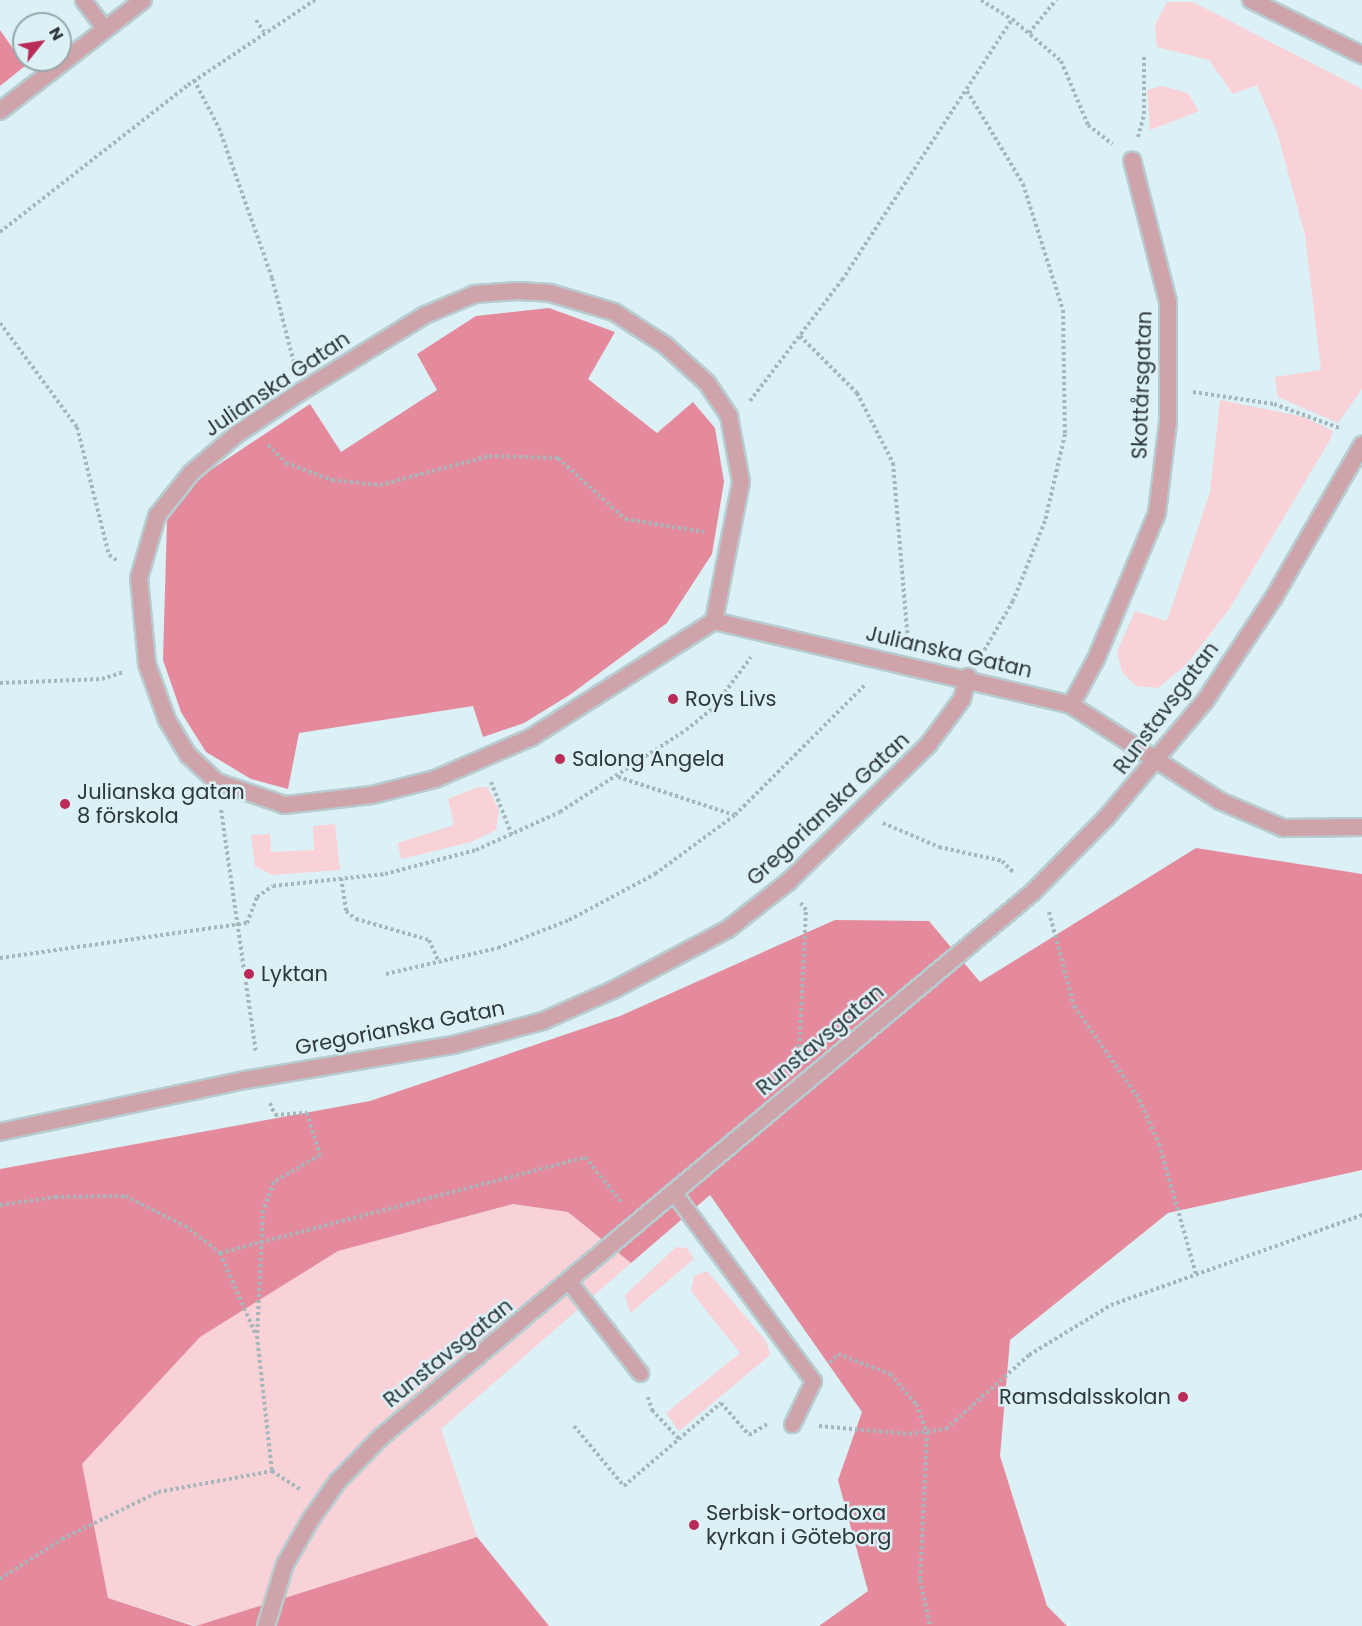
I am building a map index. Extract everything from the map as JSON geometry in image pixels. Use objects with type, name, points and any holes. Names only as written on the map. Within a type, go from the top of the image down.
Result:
[{"type":"street","points":[[0,111],[143,0]]},
{"type":"street","points":[[1251,0],[1362,55]]},
{"type":"street","name":"Skottårsgatan","points":[[1071,705],[1096,659],[1157,513],[1168,392],[1168,302],[1131,160]]},
{"type":"street","name":"Julianska Gatan","points":[[517,291],[550,293],[614,312],[665,345],[707,383],[729,416],[741,482],[714,621],[532,737],[483,761],[372,795],[285,805],[217,782],[188,755],[167,720],[147,664],[140,578],[157,516],[191,473],[249,426],[425,315],[475,294],[517,291]]},
{"type":"street","name":"Runstavsgatan","points":[[266,1626],[285,1564],[322,1504],[381,1437],[570,1283],[798,1088],[1033,892],[1158,762],[1274,597],[1362,445]]},
{"type":"street","name":"Julianska Gatan","points":[[714,621],[759,633],[968,677],[1071,705],[1220,801],[1283,828],[1362,827]]},
{"type":"street","name":"Gregorianska Gatan","points":[[0,1131],[261,1078],[453,1045],[543,1021],[666,965],[728,929],[784,885],[861,813],[945,724],[962,699],[968,677]]},
{"type":"lane","points":[[83,0],[105,29]]},
{"type":"lane","points":[[674,1193],[813,1381],[792,1424]]},
{"type":"lane","points":[[570,1283],[640,1373]]},
{"type":"path","points":[[0,232],[194,80],[315,0]]},
{"type":"path","points":[[981,0],[1012,19],[1061,61],[1088,124],[1131,160],[1144,114],[1144,57]]},
{"type":"path","points":[[1029,33],[1056,0]]},
{"type":"path","points":[[729,416],[751,400],[800,336],[967,92],[1012,19]]},
{"type":"path","points":[[256,20],[264,33]]},
{"type":"path","points":[[194,80],[219,128],[272,278],[302,391]]},
{"type":"path","points":[[967,92],[1023,184],[1063,310],[1065,434],[1045,521],[1013,601],[968,677]]},
{"type":"path","points":[[0,323],[77,427],[109,555],[140,578]]},
{"type":"path","points":[[800,336],[857,393],[893,463],[909,664]]},
{"type":"path","points":[[1168,392],[1218,393],[1274,404],[1346,431]]},
{"type":"path","points":[[249,426],[286,463],[332,480],[380,485],[489,456],[558,458],[625,519],[731,535]]},
{"type":"path","points":[[0,958],[246,923],[257,897],[273,886],[440,863],[512,835],[618,777],[714,707],[753,654],[759,633]]},
{"type":"path","points":[[386,974],[498,948],[569,920],[655,874],[735,815],[821,734],[883,658]]},
{"type":"path","points":[[0,683],[102,679],[147,664]]},
{"type":"path","points":[[483,761],[512,835]]},
{"type":"path","points":[[618,777],[735,815]]},
{"type":"path","points":[[217,782],[254,1041]]},
{"type":"path","points":[[861,813],[939,847],[1002,861],[1033,892],[1049,913],[1074,1006],[1139,1099],[1159,1144],[1196,1274]]},
{"type":"path","points":[[341,878],[346,911],[356,919],[429,939],[439,962]]},
{"type":"path","points":[[784,885],[806,910],[798,1088]]},
{"type":"path","points":[[261,1078],[275,1115],[307,1113],[320,1155],[274,1182],[263,1210],[256,1336],[272,1471]]},
{"type":"path","points":[[220,1252],[585,1157],[639,1225]]},
{"type":"path","points":[[0,1205],[55,1197],[125,1196],[185,1226],[220,1252],[256,1336]]},
{"type":"path","points":[[574,1426],[624,1486],[721,1403],[749,1435],[762,1425],[792,1424],[927,1432],[953,1424],[1029,1355],[1111,1305],[1362,1215]]},
{"type":"path","points":[[813,1381],[838,1354],[890,1374],[916,1404],[927,1432],[920,1580],[930,1626]]},
{"type":"path","points":[[640,1373],[652,1410],[679,1439]]},
{"type":"path","points":[[0,1580],[119,1508],[191,1484],[272,1471],[322,1504]]},
{"type":"shaded area","points":[[1167,2],[1193,2],[1362,89],[1362,389],[1338,423],[1278,397],[1275,377],[1321,370],[1305,235],[1277,132],[1257,85],[1233,94],[1209,60],[1157,47],[1155,25]]},
{"type":"shaded area","points":[[0,30],[12,47],[12,72],[18,72],[0,86]]},
{"type":"shaded area","points":[[1162,86],[1188,93],[1199,111],[1150,130],[1147,90]]},
{"type":"shaded area","points":[[549,308],[615,332],[588,379],[657,433],[693,402],[715,428],[724,482],[712,554],[667,623],[571,694],[524,723],[483,737],[473,706],[299,733],[288,789],[251,779],[206,752],[181,712],[163,660],[167,520],[194,481],[310,404],[341,452],[437,390],[417,354],[476,316]]},
{"type":"shaded area","points":[[1220,400],[1304,417],[1333,431],[1331,438],[1230,608],[1187,664],[1158,688],[1136,686],[1122,672],[1117,652],[1135,611],[1166,621],[1170,613],[1210,492]]},
{"type":"shaded area","points":[[478,787],[487,787],[499,809],[496,830],[471,842],[401,859],[398,843],[454,825],[448,799]]},
{"type":"shaded area","points":[[335,824],[340,870],[272,875],[255,866],[251,835],[270,834],[271,852],[314,850],[313,826]]},
{"type":"shaded area","points":[[1196,848],[1362,874],[1362,1170],[1168,1213],[1010,1340],[1000,1456],[1047,1606],[1067,1626],[819,1626],[868,1591],[838,1480],[862,1412],[710,1195],[631,1263],[568,1212],[513,1204],[338,1251],[200,1337],[82,1464],[108,1598],[193,1626],[0,1626],[0,1169],[370,1101],[620,1016],[835,920],[929,921],[980,982]]},
{"type":"shaded area","points":[[513,1204],[568,1212],[631,1263],[441,1429],[477,1537],[196,1626],[108,1598],[81,1464],[200,1336],[338,1251]]},
{"type":"shaded area","points":[[676,1247],[687,1248],[694,1259],[630,1313],[625,1295]]},
{"type":"shaded area","points":[[707,1271],[766,1341],[770,1355],[679,1431],[666,1413],[740,1353],[691,1291],[694,1276]]},
{"type":"shaded area","points":[[477,1537],[549,1626],[196,1626]]},
{"type":"place","name":"Roys Livs","points":[[673,699]]},
{"type":"place","name":"Salong Angela","points":[[560,759]]},
{"type":"place","name":"Julianska gatan 8 förskola","points":[[65,804]]},
{"type":"place","name":"Lyktan","points":[[249,974]]},
{"type":"place","name":"Ramsdalsskolan","points":[[1183,1397]]},
{"type":"place","name":"Serbisk-ortodoxa kyrkan i Göteborg","points":[[694,1525]]}]
